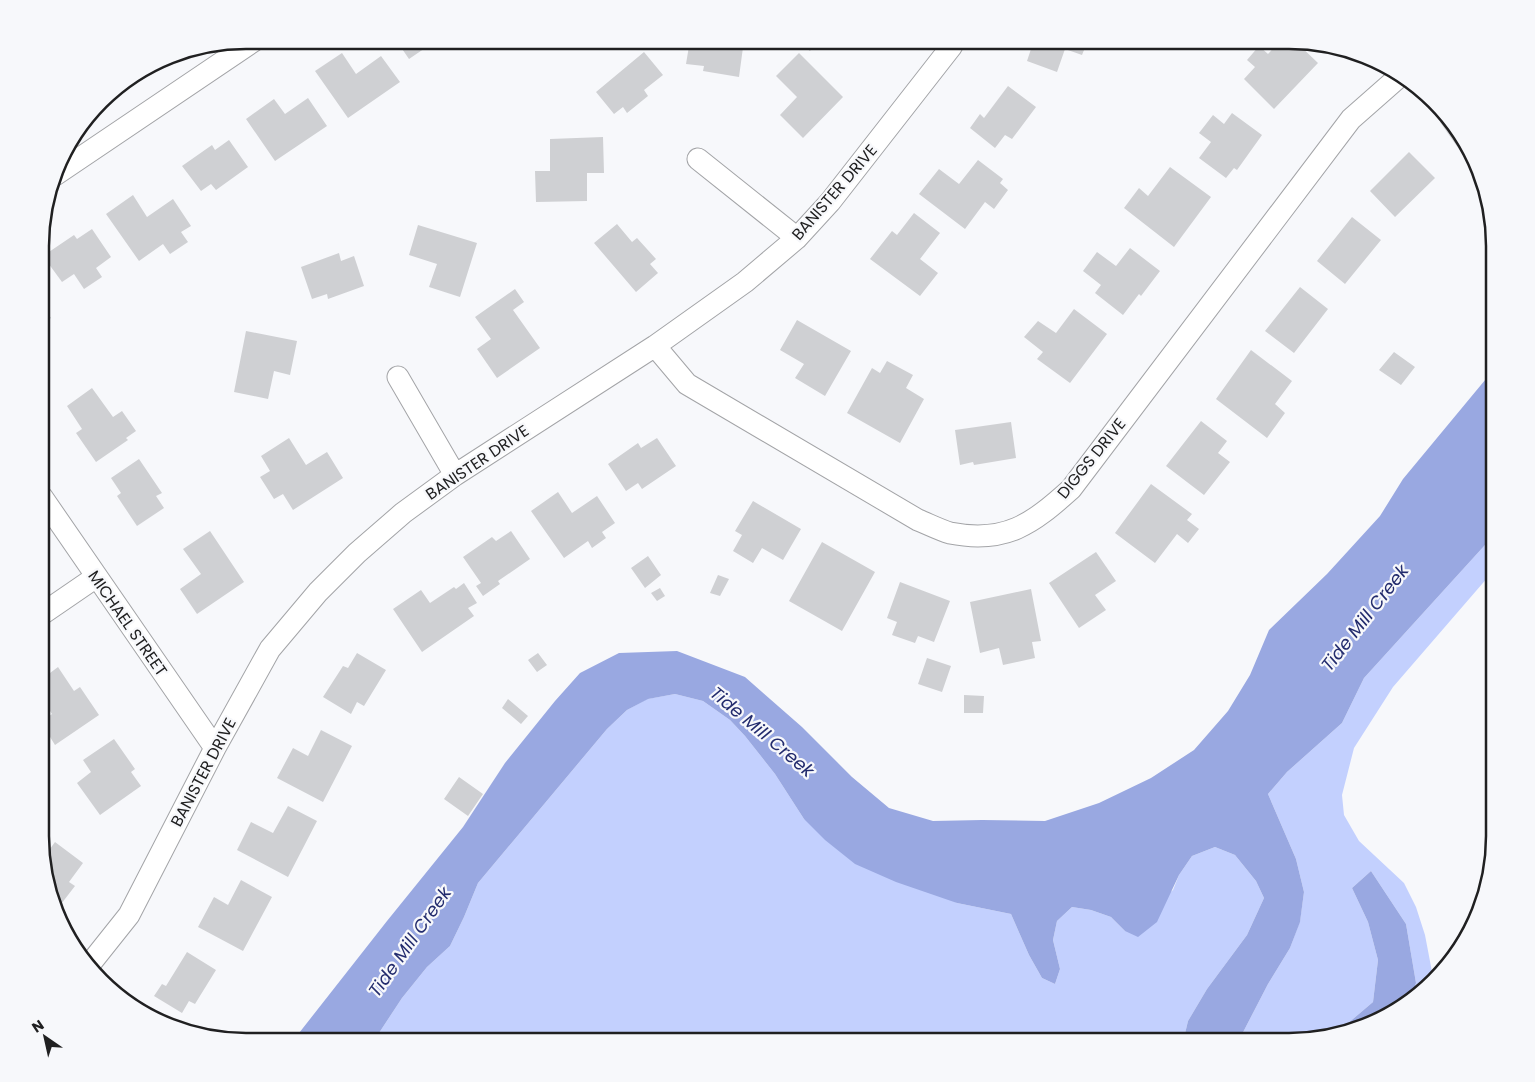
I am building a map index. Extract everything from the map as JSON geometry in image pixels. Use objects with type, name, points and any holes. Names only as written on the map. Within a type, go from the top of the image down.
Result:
[{"type":"street","points":[[65,167],[242,49]]},
{"type":"street","name":"BANISTER DRIVE","points":[[93,960],[129,915],[215,748],[270,649],[318,592],[357,553],[396,519],[455,475],[655,346],[745,282],[797,238],[830,202],[950,49]]},
{"type":"street","name":"DIGGS DRIVE","points":[[655,346],[686,384],[918,520],[949,532],[980,536],[1016,530],[1043,514],[1070,489],[1351,119],[1397,81]]},
{"type":"street","points":[[698,159],[797,238]]},
{"type":"street","points":[[398,377],[455,475]]},
{"type":"street","name":"MICHAEL STREET","points":[[49,507],[215,748]]},
{"type":"street","points":[[49,609],[96,577]]},
{"type":"shaded area","points":[[1486,544],[1486,579],[1393,687],[1354,748],[1342,795],[1344,815],[1359,841],[1404,883],[1416,907],[1425,935],[1432,972],[1414,988],[1416,983],[1406,924],[1371,871],[1352,888],[1368,922],[1378,960],[1373,1002],[1346,1025],[1340,1027],[1302,1033],[1243,1033],[1268,984],[1290,948],[1300,921],[1304,892],[1296,859],[1268,794],[1287,772],[1342,723],[1364,678]]},
{"type":"shaded area","points":[[675,694],[703,701],[730,720],[745,736],[775,774],[804,819],[957,903],[1011,914],[1029,955],[1042,978],[1055,984],[1060,969],[1053,940],[1057,921],[1072,907],[1091,910],[1111,917],[1125,931],[1173,890],[1179,875],[1192,856],[1215,847],[1235,855],[1256,881],[1264,898],[1247,935],[1207,989],[1188,1021],[1185,1033],[379,1033],[402,998],[427,967],[450,946],[478,883],[607,729],[627,710],[647,699]]},
{"type":"water","name":"Tide Mill Creek","points":[[1486,379],[1486,544],[1364,678],[1342,723],[1287,772],[1268,794],[1296,859],[1304,892],[1300,922],[1290,948],[1268,984],[1243,1033],[1185,1033],[1188,1021],[1207,989],[1247,935],[1264,898],[1256,881],[1235,855],[1215,847],[1192,856],[1179,875],[1157,922],[1138,937],[1125,931],[1111,917],[1091,910],[1072,907],[1057,921],[1053,940],[1060,969],[1055,984],[1042,978],[1029,955],[1011,914],[957,903],[896,882],[855,864],[825,840],[804,819],[775,774],[730,720],[703,701],[675,694],[648,699],[627,710],[607,729],[478,883],[450,946],[427,967],[402,998],[379,1033],[299,1033],[463,827],[505,763],[555,701],[580,673],[619,653],[677,651],[745,677],[802,727],[852,777],[889,808],[933,821],[1045,821],[1099,803],[1151,778],[1194,750],[1228,711],[1250,675],[1269,630],[1327,574],[1380,516],[1403,479]]},
{"type":"water","points":[[1371,871],[1406,924],[1416,983],[1414,988],[1409,993],[1388,1007],[1346,1025],[1373,1002],[1378,960],[1368,922],[1352,888]]},
{"type":"building","points":[[402,49],[424,49],[409,59]]},
{"type":"building","points":[[688,49],[743,49],[739,77],[703,71],[704,66],[686,64]]},
{"type":"building","points":[[1031,49],[1065,49],[1057,72],[1027,61]]},
{"type":"building","points":[[1065,49],[1084,49],[1082,55]]},
{"type":"building","points":[[1256,49],[1262,49],[1268,54],[1273,49],[1304,49],[1318,63],[1274,109],[1244,79],[1255,67],[1247,60]]},
{"type":"building","points":[[644,52],[663,75],[644,90],[648,96],[627,113],[623,107],[614,114],[596,92]]},
{"type":"building","points":[[342,53],[356,74],[381,56],[400,82],[348,118],[315,71]]},
{"type":"building","points":[[799,53],[843,97],[803,138],[780,115],[797,97],[776,76]]},
{"type":"building","points":[[1008,86],[1036,107],[1012,139],[1005,135],[995,148],[970,128],[980,114],[984,118]]},
{"type":"building","points":[[308,98],[327,126],[275,161],[246,119],[274,99],[285,114]]},
{"type":"building","points":[[1232,113],[1262,135],[1237,170],[1234,168],[1226,178],[1199,158],[1211,142],[1199,133],[1213,115],[1224,124]]},
{"type":"building","points":[[1442,121],[1453,136],[1466,160],[1440,122]]},
{"type":"building","points":[[603,137],[604,173],[587,173],[587,201],[536,202],[535,171],[550,171],[550,139]]},
{"type":"building","points":[[229,140],[248,167],[216,190],[211,184],[201,191],[182,166],[212,145],[215,150]]},
{"type":"building","points":[[1409,152],[1435,178],[1395,217],[1370,191]]},
{"type":"building","points":[[978,160],[1003,179],[1000,183],[1008,190],[994,209],[985,202],[965,229],[919,194],[939,169],[959,184]]},
{"type":"building","points":[[1170,167],[1211,197],[1174,247],[1124,208],[1139,188],[1148,196]]},
{"type":"building","points":[[133,195],[147,217],[173,199],[191,226],[181,232],[188,242],[170,254],[163,244],[139,261],[106,214]]},
{"type":"building","points":[[914,213],[940,233],[920,259],[938,273],[920,296],[870,259],[892,231],[897,235]]},
{"type":"building","points":[[1352,217],[1381,240],[1345,284],[1317,261]]},
{"type":"building","points":[[617,224],[632,242],[637,238],[656,259],[650,264],[658,273],[636,292],[594,243]]},
{"type":"building","points":[[418,225],[477,243],[460,297],[429,287],[437,264],[409,255]]},
{"type":"building","points":[[92,229],[111,257],[96,268],[102,277],[84,289],[74,274],[62,282],[49,264],[49,252],[74,235],[77,239]]},
{"type":"building","points":[[1130,248],[1160,271],[1141,296],[1139,294],[1123,315],[1095,293],[1101,285],[1083,271],[1097,252],[1116,266]]},
{"type":"building","points":[[339,253],[341,261],[354,256],[364,286],[328,299],[327,294],[312,299],[301,267]]},
{"type":"building","points":[[1300,287],[1328,309],[1294,353],[1265,331]]},
{"type":"building","points":[[515,289],[524,302],[513,310],[540,348],[497,378],[477,349],[491,339],[475,317]]},
{"type":"building","points":[[1074,309],[1107,334],[1070,383],[1037,359],[1043,352],[1024,337],[1038,321],[1056,333]]},
{"type":"building","points":[[797,320],[851,351],[825,396],[795,378],[804,364],[780,350]]},
{"type":"building","points":[[246,331],[297,341],[290,375],[274,371],[268,399],[234,392]]},
{"type":"building","points":[[1251,350],[1292,381],[1275,404],[1285,413],[1267,438],[1216,399]]},
{"type":"building","points":[[1394,352],[1415,367],[1401,385],[1379,370]]},
{"type":"building","points":[[887,361],[913,375],[906,388],[924,399],[900,443],[847,413],[872,368],[880,373]]},
{"type":"building","points":[[92,388],[113,417],[122,411],[136,431],[126,438],[128,440],[96,462],[76,433],[82,429],[67,406]]},
{"type":"building","points":[[1201,421],[1227,441],[1218,453],[1230,462],[1204,495],[1166,466]]},
{"type":"building","points":[[1011,422],[1016,458],[974,465],[973,462],[960,465],[955,430]]},
{"type":"building","points":[[289,438],[306,465],[327,452],[343,478],[293,510],[283,494],[274,499],[260,477],[270,471],[261,456]]},
{"type":"building","points":[[657,438],[676,466],[642,489],[638,483],[626,491],[608,464],[638,443],[641,448]]},
{"type":"building","points":[[139,459],[162,493],[156,496],[164,508],[137,526],[117,496],[121,493],[111,478]]},
{"type":"building","points":[[1151,484],[1192,514],[1187,520],[1199,529],[1188,543],[1177,534],[1155,563],[1115,533]]},
{"type":"building","points":[[558,492],[572,513],[597,496],[615,523],[602,532],[606,538],[592,548],[588,541],[564,558],[531,511]]},
{"type":"building","points":[[753,501],[801,529],[783,560],[762,548],[753,563],[733,551],[742,535],[735,531]]},
{"type":"building","points":[[210,531],[244,582],[197,614],[180,589],[201,574],[183,549]]},
{"type":"building","points":[[511,531],[530,559],[498,581],[500,584],[483,596],[476,586],[481,583],[463,557],[492,537],[496,541]]},
{"type":"building","points":[[822,542],[875,572],[842,631],[789,601]]},
{"type":"building","points":[[1096,552],[1116,581],[1095,595],[1106,610],[1079,628],[1049,583]]},
{"type":"building","points":[[648,556],[661,575],[645,588],[631,568]]},
{"type":"building","points":[[718,575],[729,579],[720,596],[710,593]]},
{"type":"building","points":[[900,582],[950,601],[934,642],[918,636],[915,643],[892,635],[897,622],[887,618]]},
{"type":"building","points":[[464,583],[477,603],[468,608],[474,616],[422,652],[393,609],[421,590],[430,603],[454,587],[456,589]]},
{"type":"building","points":[[660,588],[665,596],[657,601],[651,593]]},
{"type":"building","points":[[1031,589],[1041,641],[1032,642],[1035,658],[1003,665],[999,648],[980,653],[970,602]]},
{"type":"building","points":[[357,653],[386,670],[364,706],[357,702],[351,714],[323,697],[343,666],[348,668]]},
{"type":"building","points":[[538,653],[547,665],[537,672],[528,660]]},
{"type":"building","points":[[927,658],[951,666],[942,692],[918,684]]},
{"type":"building","points":[[58,667],[74,691],[80,687],[99,715],[55,745],[49,735],[49,716],[52,714],[49,710],[49,674]]},
{"type":"building","points":[[964,695],[984,696],[983,713],[964,713]]},
{"type":"building","points":[[508,699],[528,716],[521,724],[502,708]]},
{"type":"building","points":[[321,730],[352,746],[323,802],[277,778],[293,748],[308,756]]},
{"type":"building","points":[[114,739],[135,769],[131,772],[141,786],[100,815],[77,783],[91,772],[83,760]]},
{"type":"building","points":[[459,777],[483,794],[468,816],[444,799]]},
{"type":"building","points":[[288,806],[317,821],[288,877],[237,850],[251,822],[273,833]]},
{"type":"building","points":[[55,842],[83,863],[69,882],[75,886],[61,904],[55,887],[49,850]]},
{"type":"building","points":[[241,880],[272,897],[243,951],[198,927],[214,897],[228,905]]},
{"type":"building","points":[[187,952],[216,970],[195,1004],[189,1001],[182,1013],[154,996],[162,984],[166,986]]}]
